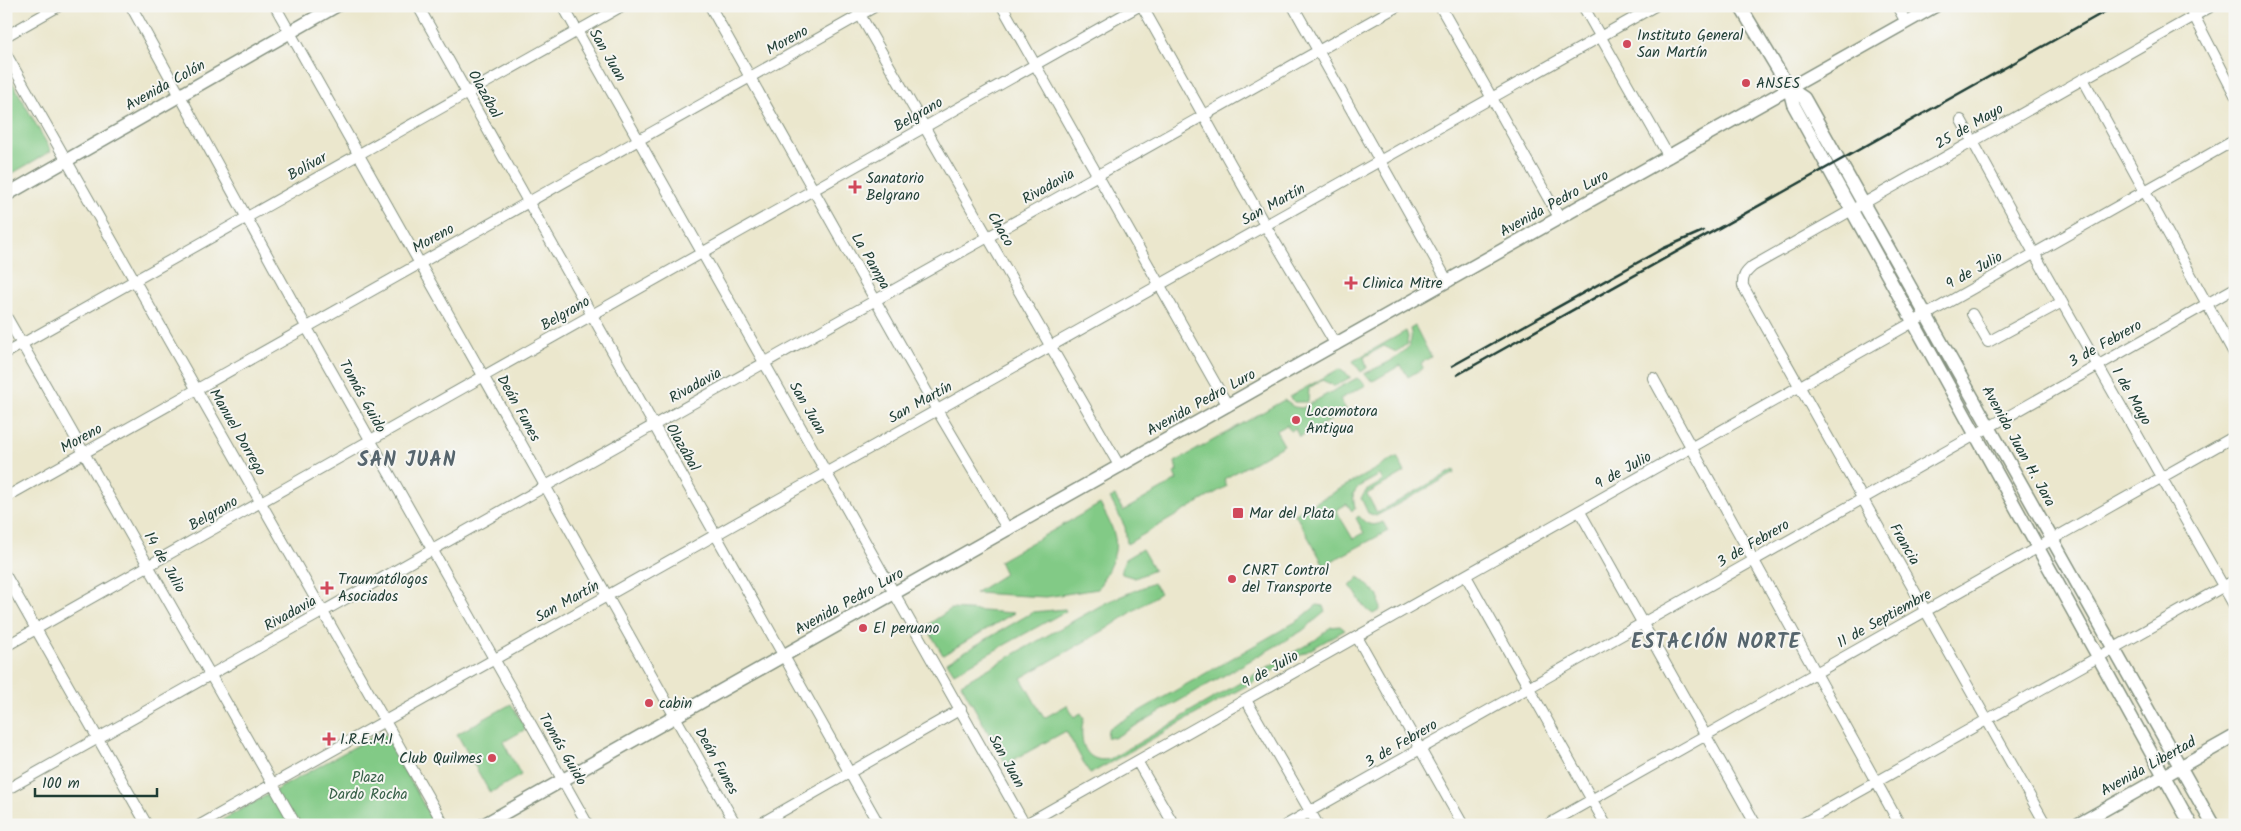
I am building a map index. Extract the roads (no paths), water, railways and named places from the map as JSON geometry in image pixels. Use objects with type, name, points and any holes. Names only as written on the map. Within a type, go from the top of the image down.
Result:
[{"type":"main road","name":"Avenida Colón","points":[[8,193],[336,6]]},
{"type":"main road","name":"Avenida Juan H. Jara","points":[[1740,6],[1789,88],[1793,104],[2192,825]]},
{"type":"main road","name":"Avenida Pedro Luro","points":[[483,825],[1935,6]]},
{"type":"main road","name":"Avenida Juan H. Jara","points":[[1789,88],[1804,98],[2213,825]]},
{"type":"main road","name":"Avenida Libertad","points":[[2077,825],[2235,736]]},
{"type":"street","points":[[6,36],[59,6]]},
{"type":"street","name":"Tomás Guido","points":[[131,6],[370,441],[588,825]]},
{"type":"street","name":"Deán Funes","points":[[275,6],[736,825]]},
{"type":"street","name":"Olazábal","points":[[418,6],[879,825]]},
{"type":"street","name":"San Juan","points":[[563,6],[896,593],[1025,825]]},
{"type":"street","name":"Bolívar","points":[[6,352],[622,6]]},
{"type":"street","name":"La Pampa","points":[[710,6],[937,410],[1008,530]]},
{"type":"street","name":"Moreno","points":[[6,497],[750,78],[857,11],[876,6]]},
{"type":"street","points":[[1002,6],[1228,406]]},
{"type":"street","points":[[1140,6],[1265,226],[1336,345]]},
{"type":"street","name":"Belgrano","points":[[6,646],[1140,6]]},
{"type":"street","points":[[1293,6],[1448,282]]},
{"type":"street","name":"Rivadavia","points":[[6,790],[1398,6]]},
{"type":"street","points":[[1440,6],[1560,218]]},
{"type":"street","points":[[1583,6],[1669,157]]},
{"type":"street","name":"San Martín","points":[[200,825],[1655,6]]},
{"type":"street","points":[[1897,6],[1906,22]]},
{"type":"street","points":[[2189,6],[2235,95]]},
{"type":"street","name":"25 de Mayo","points":[[1744,276],[1753,266],[2212,6]]},
{"type":"street","name":"Chaco","points":[[857,11],[1120,467]]},
{"type":"street","name":"Manuel Dorrego","points":[[6,54],[444,825]]},
{"type":"street","points":[[2083,79],[2235,355]]},
{"type":"street","name":"1 de Mayo","points":[[1961,120],[2034,253],[2235,607]]},
{"type":"street","name":"9 de Julio","points":[[1025,825],[2235,140]]},
{"type":"street","name":"Francia","points":[[1744,276],[1743,286],[2046,825]]},
{"type":"street","name":"3 de Febrero","points":[[1286,825],[1975,433],[2235,288]]},
{"type":"street","points":[[1972,314],[1988,342],[2062,302]]},
{"type":"street","name":"14 de Julio","points":[[6,316],[296,825]]},
{"type":"street","points":[[1653,378],[1900,825]]},
{"type":"street","name":"11 de Septiembre","points":[[1547,825],[2235,436]]},
{"type":"street","points":[[1580,512],[1756,825]]},
{"type":"street","points":[[6,576],[147,825]]},
{"type":"street","points":[[1466,576],[1606,825]]},
{"type":"street","points":[[1800,825],[2235,580]]},
{"type":"street","points":[[1357,637],[1463,825]]},
{"type":"street","points":[[1246,700],[1318,825]]},
{"type":"street","points":[[758,825],[961,709]]},
{"type":"street","points":[[1137,761],[1174,825]]},
{"type":"railway","points":[[1457,375],[2115,6]]},
{"type":"railway","points":[[1452,366],[1662,249],[1703,231]]},
{"type":"place","name":"Instituto General San Martín","points":[[1627,44]]},
{"type":"place","name":"ANSES","points":[[1746,83]]},
{"type":"place","name":"Sanatorio Belgrano","points":[[855,187]]},
{"type":"place","name":"Clinica Mitre","points":[[1351,283]]},
{"type":"place","name":"Locomotora Antigua","points":[[1296,420]]},
{"type":"place","name":"Mar del Plata","points":[[1238,513]]},
{"type":"place","name":"CNRT Control del Transporte","points":[[1232,579]]},
{"type":"place","name":"Traumatólogos Asociados","points":[[327,588]]},
{"type":"place","name":"El peruano","points":[[863,628]]},
{"type":"place","name":"cabin","points":[[649,703]]},
{"type":"place","name":"I.R.E.M.I","points":[[329,739]]},
{"type":"place","name":"Club Quilmes","points":[[492,758]]},
{"type":"district","name":"SAN JUAN","points":[[407,459]]},
{"type":"district","name":"ESTACIÓN NORTE","points":[[1716,641]]},
{"type":"park label","name":"Plaza Dardo Rocha","points":[[368,786]]}]
